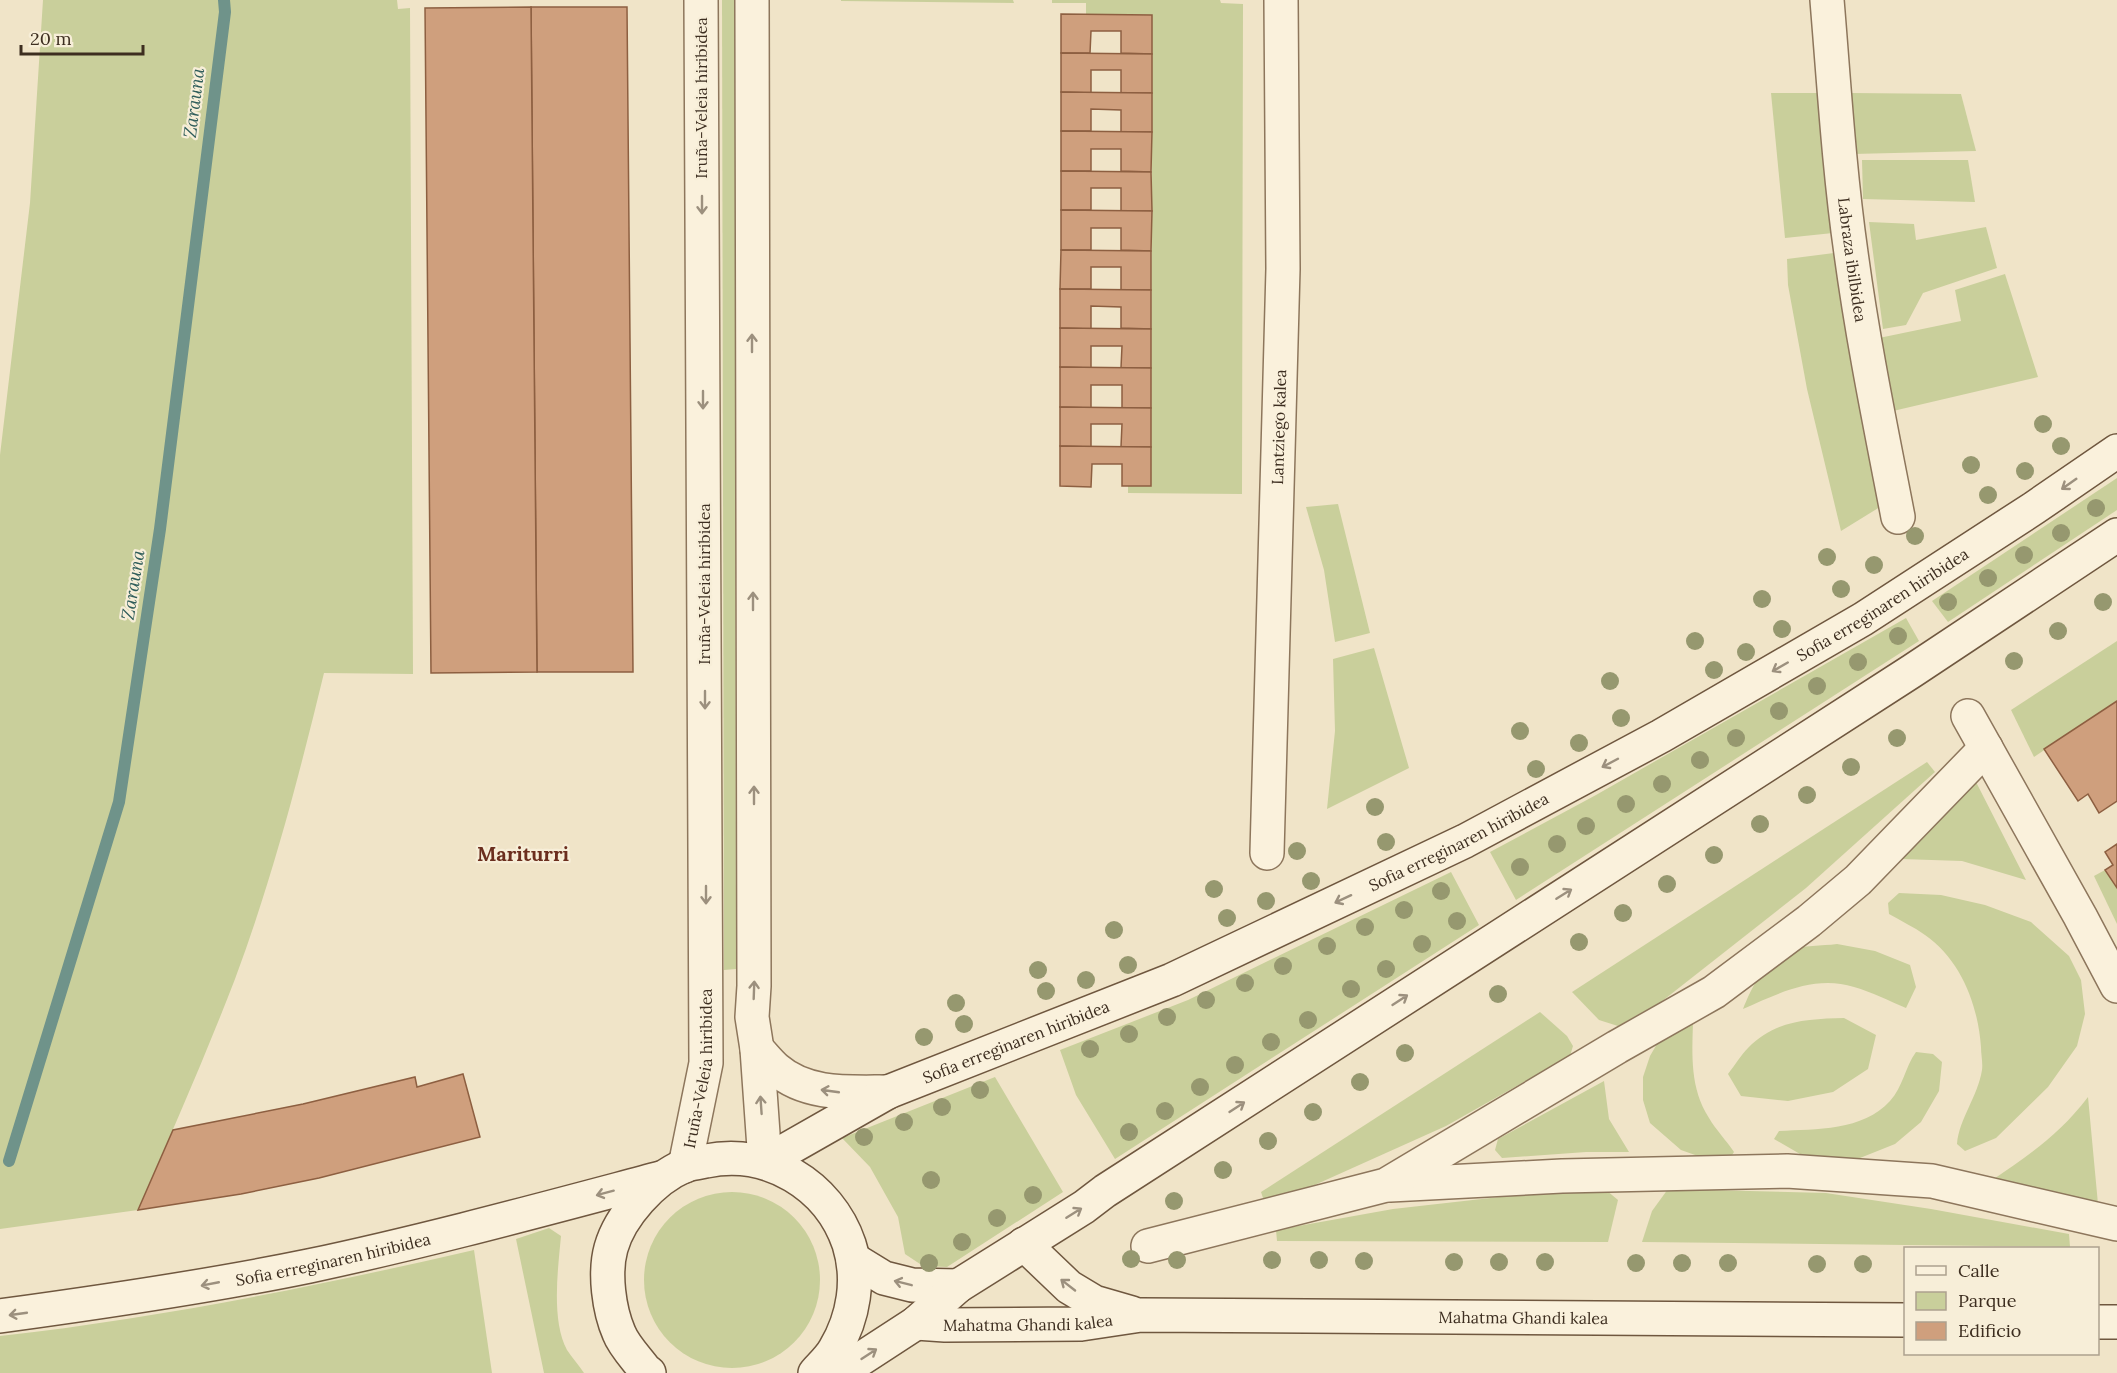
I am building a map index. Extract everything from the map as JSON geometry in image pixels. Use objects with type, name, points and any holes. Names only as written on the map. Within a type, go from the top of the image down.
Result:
[{"type":"street","name":"Iruña-Veleia hiribidea","points":[[673,1172],[706,1063],[701,0]]},
{"type":"street","points":[[752,0],[754,950],[752,1017],[757,1049],[765,1162]]},
{"type":"street","name":"Lantziego kalea","points":[[1268,854],[1283,269],[1281,0]]},
{"type":"street","name":"Labraza ibilbidea","points":[[1827,0],[1850,252],[1868,367],[1898,517]]},
{"type":"street","name":"Sofia erreginaren hiribidea","points":[[765,1162],[888,1092],[1172,980],[1465,841],[1661,736],[1863,619],[2117,451]]},
{"type":"street","points":[[816,1373],[856,1362],[916,1323],[958,1286],[1912,671],[2117,535]]},
{"type":"street","points":[[1968,716],[2117,986]]},
{"type":"street","points":[[1386,1185],[1714,992],[1809,921],[1858,880],[1986,748]]},
{"type":"street","points":[[757,1049],[777,1070],[814,1089],[838,1092],[888,1092]]},
{"type":"street","name":"Sofia erreginaren hiribidea","points":[[0,1316],[190,1288],[310,1265],[489,1223],[724,1157],[765,1162],[796,1176],[823,1198],[843,1226],[854,1259],[855,1291],[849,1322],[835,1351],[816,1373]]},
{"type":"street","points":[[649,1373],[619,1335],[608,1292],[611,1248],[630,1209],[673,1172]]},
{"type":"street","points":[[1148,1246],[1386,1185],[1562,1176],[1787,1172],[1932,1181],[2117,1224]]},
{"type":"street","name":"Mahatma Ghandi kalea","points":[[1024,1245],[1069,1287],[1094,1302],[1141,1316]]},
{"type":"street","points":[[854,1259],[884,1278],[912,1285],[958,1286]]},
{"type":"street","name":"Mahatma Ghandi kalea","points":[[916,1323],[945,1325],[1081,1324],[1141,1316],[1904,1320]]},
{"type":"street","points":[[2099,1322],[2117,1322]]},
{"type":"green space","points":[[43,0],[397,0],[398,9],[410,8],[413,674],[324,673],[284,828],[248,942],[212,1037],[138,1210],[0,1229],[0,455],[30,203]]},
{"type":"green space","points":[[722,0],[735,0],[736,969],[724,970]]},
{"type":"green space","points":[[1013,0],[1014,3],[841,1]]},
{"type":"green space","points":[[1052,0],[1220,0],[1221,3],[1243,4],[1242,494],[1128,493],[1128,486],[1151,486],[1152,15],[1086,14],[1086,3],[1052,3]]},
{"type":"green space","points":[[1771,93],[1821,93],[1833,233],[1785,238]]},
{"type":"green space","points":[[1851,93],[1961,94],[1976,151],[1853,154]]},
{"type":"green space","points":[[1862,160],[1968,160],[1975,202],[1863,199]]},
{"type":"green space","points":[[1869,222],[1914,224],[1916,240],[1986,227],[1997,268],[1923,293],[1906,325],[1883,329]]},
{"type":"green space","points":[[1834,253],[1856,383],[1888,502],[1841,531],[1807,389],[1788,285],[1787,259]]},
{"type":"green space","points":[[2005,274],[2038,377],[1893,411],[1879,338],[1961,321],[1955,290]]},
{"type":"green space","points":[[2117,478],[2117,510],[1948,622],[1932,601]]},
{"type":"green space","points":[[1338,504],[1370,633],[1335,642],[1324,570],[1306,507]]},
{"type":"green space","points":[[1906,618],[1919,641],[1516,900],[1490,852],[1596,795]]},
{"type":"green space","points":[[2117,641],[2117,701],[2034,757],[2011,710]]},
{"type":"green space","points":[[1374,648],[1409,768],[1327,809],[1335,731],[1333,659]]},
{"type":"green space","points":[[1927,762],[1935,772],[1806,888],[1661,1002],[1618,1026],[1599,1020],[1572,992]]},
{"type":"green space","points":[[1976,782],[2026,880],[1962,861],[1901,859]]},
{"type":"green space","points":[[2105,870],[2117,888],[2117,924],[2094,876]]},
{"type":"green space","points":[[1451,872],[1479,925],[1115,1159],[1076,1095],[1060,1050],[1188,1000]]},
{"type":"green space","points":[[1899,893],[1941,895],[1985,905],[2031,922],[2069,956],[2081,980],[2085,1014],[2077,1046],[2048,1087],[1996,1138],[1965,1151],[1957,1144],[1958,1135],[1977,1089],[1982,1067],[1976,1015],[1965,985],[1949,957],[1925,935],[1889,914],[1888,903]]},
{"type":"green space","points":[[1837,944],[1875,951],[1910,965],[1916,987],[1906,1008],[1861,989],[1825,983],[1811,984],[1784,992],[1743,1009],[1760,975],[1781,954],[1800,947]]},
{"type":"green space","points":[[1540,1012],[1567,1036],[1573,1046],[1570,1056],[1446,1126],[1308,1188],[1264,1201],[1261,1192]]},
{"type":"green space","points":[[1844,1018],[1876,1035],[1868,1069],[1833,1092],[1788,1101],[1741,1096],[1728,1074],[1745,1051],[1758,1039],[1781,1026],[1793,1023]]},
{"type":"green space","points":[[1693,1022],[1695,1083],[1709,1118],[1734,1152],[1726,1164],[1681,1150],[1650,1123],[1643,1100],[1643,1077],[1650,1056],[1668,1025]]},
{"type":"green space","points":[[1916,1052],[1933,1054],[1942,1062],[1939,1091],[1921,1122],[1895,1144],[1860,1158],[1833,1161],[1800,1154],[1774,1139],[1779,1131],[1808,1130],[1853,1123],[1879,1111],[1894,1095]]},
{"type":"green space","points":[[995,1077],[1063,1192],[947,1267],[923,1266],[905,1254],[898,1217],[870,1167],[842,1138]]},
{"type":"green space","points":[[1604,1081],[1609,1119],[1629,1152],[1586,1152],[1502,1158],[1495,1150],[1498,1139]]},
{"type":"green space","points":[[2088,1097],[2098,1204],[1991,1181],[2055,1133]]},
{"type":"green space","points":[[1668,1189],[1826,1193],[2069,1234],[2070,1247],[1642,1242],[1652,1211]]},
{"type":"green space","points":[[1606,1190],[1618,1200],[1608,1242],[1277,1241],[1276,1230],[1393,1209],[1536,1193]]},
{"type":"green space","points":[[732,1192],[766,1199],[781,1207],[794,1218],[805,1231],[813,1246],[820,1280],[813,1314],[805,1329],[794,1342],[781,1353],[766,1361],[732,1368],[698,1361],[683,1353],[670,1342],[659,1329],[651,1314],[644,1280],[651,1246],[659,1231],[670,1218],[683,1207],[698,1199]]},
{"type":"green space","points":[[549,1228],[561,1236],[557,1309],[562,1338],[567,1350],[584,1373],[544,1373],[516,1239]]},
{"type":"green space","points":[[474,1250],[492,1373],[0,1373],[0,1336],[60,1329],[238,1300]]},
{"type":"building","points":[[531,7],[627,7],[633,672],[537,672]]},
{"type":"building","points":[[531,7],[537,672],[431,673],[425,8]]},
{"type":"building","points":[[1061,14],[1152,15],[1152,54],[1121,53],[1121,31],[1091,31],[1090,53],[1061,53]]},
{"type":"building","points":[[1061,53],[1152,54],[1152,93],[1121,93],[1121,70],[1091,70],[1091,93],[1061,92]]},
{"type":"building","points":[[1061,92],[1152,93],[1152,132],[1121,132],[1121,110],[1091,109],[1091,131],[1061,131]]},
{"type":"building","points":[[1061,131],[1152,132],[1151,172],[1121,171],[1121,149],[1091,149],[1091,171],[1061,171]]},
{"type":"building","points":[[1061,171],[1151,172],[1152,211],[1121,211],[1121,188],[1091,188],[1091,210],[1061,210]]},
{"type":"building","points":[[1061,210],[1152,211],[1151,251],[1121,250],[1121,228],[1091,228],[1091,250],[1061,250]]},
{"type":"building","points":[[1061,250],[1151,251],[1151,290],[1121,290],[1121,267],[1091,267],[1091,289],[1060,289]]},
{"type":"building","points":[[1060,289],[1151,290],[1151,329],[1121,328],[1121,307],[1091,306],[1091,329],[1060,328]]},
{"type":"building","points":[[1060,328],[1151,329],[1151,368],[1121,368],[1122,346],[1091,346],[1091,368],[1060,367]]},
{"type":"building","points":[[1060,367],[1151,368],[1151,408],[1122,408],[1122,385],[1091,385],[1091,408],[1060,407]]},
{"type":"building","points":[[1060,407],[1151,408],[1151,447],[1121,447],[1122,424],[1091,424],[1091,447],[1060,446]]},
{"type":"building","points":[[1060,446],[1151,447],[1151,486],[1122,486],[1122,464],[1092,464],[1091,487],[1060,486]]},
{"type":"building","points":[[2117,701],[2117,801],[2099,813],[2088,794],[2078,801],[2044,749]]},
{"type":"building","points":[[2117,844],[2117,888],[2105,870],[2113,865],[2105,852]]},
{"type":"building","points":[[463,1074],[480,1137],[319,1178],[241,1194],[138,1210],[173,1130],[303,1104],[415,1077],[417,1087]]},
{"type":"waterway","name":"Zarauna","points":[[9,1161],[119,802],[160,529],[225,12],[224,0]]},
{"type":"district","name":"Mariturri","points":[[523,854]]}]
